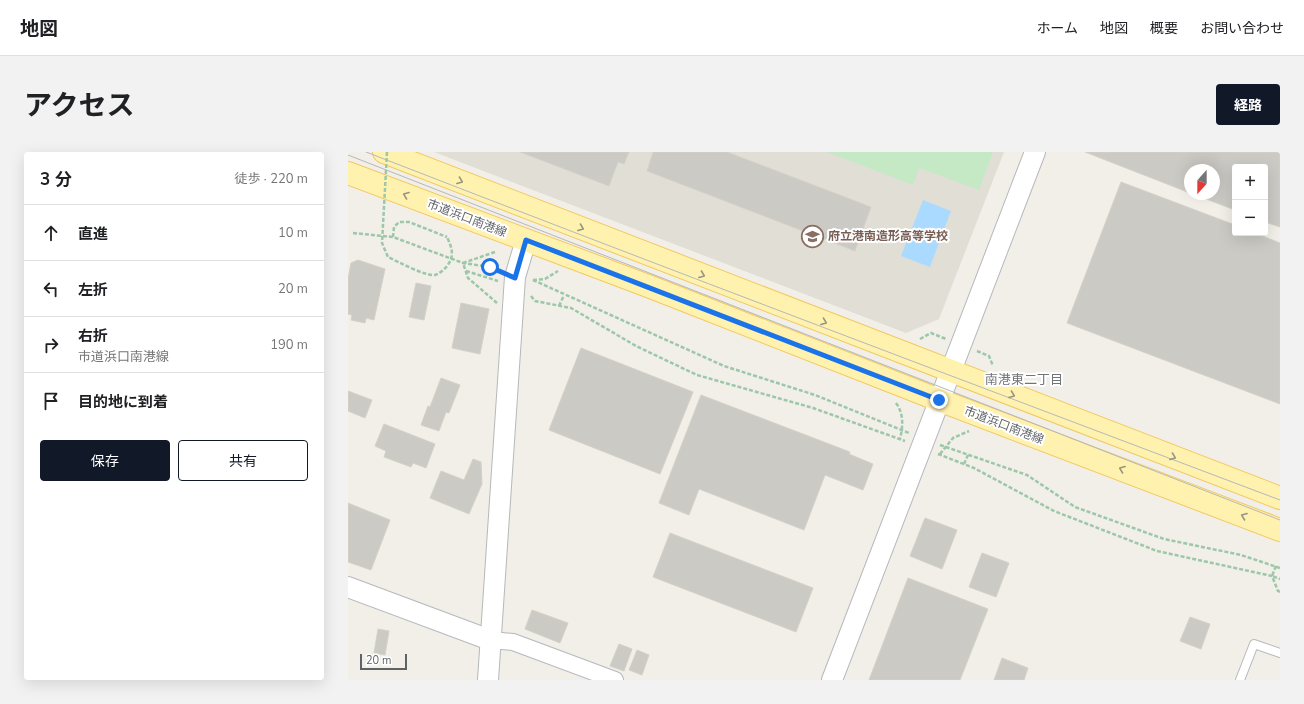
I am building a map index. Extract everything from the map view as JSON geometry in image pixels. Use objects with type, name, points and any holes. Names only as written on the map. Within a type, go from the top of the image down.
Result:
[{"type":"main road","points":[[386,152],[1280,498]]},
{"type":"main road","name":"市道浜口南港線","points":[[348,173],[1280,530]]},
{"type":"street","points":[[832,680],[1035,152]]},
{"type":"street","points":[[488,680],[519,281],[526,240]]},
{"type":"street","points":[[348,587],[490,640],[514,642],[615,680]]},
{"type":"lane","points":[[1240,680],[1254,644],[1280,653]]},
{"type":"path","points":[[386,152],[382,243],[388,257],[425,273],[435,275],[444,270],[451,261],[453,250],[447,237],[409,222],[399,222],[394,227],[393,237]]},
{"type":"path","points":[[353,233],[393,237],[463,263],[490,267],[519,281],[545,279]]},
{"type":"path","points":[[463,263],[495,252]]},
{"type":"path","points":[[463,263],[468,278],[497,304]]},
{"type":"path","points":[[466,271],[519,281],[564,295],[559,306]]},
{"type":"path","points":[[529,294],[535,301],[571,308],[636,346],[697,375],[813,408],[900,439],[902,417],[899,407],[893,398]]},
{"type":"path","points":[[915,340],[931,333]]},
{"type":"path","points":[[989,356],[992,366],[996,369]]},
{"type":"path","points":[[972,430],[953,438],[940,454],[964,464],[1054,511],[1157,551],[1280,579]]},
{"type":"path","points":[[964,464],[968,455]]},
{"type":"path","points":[[1276,566],[1272,576],[1278,591],[1280,592]]},
{"type":"shaded area","name":"府立港南造形高等学校","points":[[434,152],[1004,152],[939,319],[906,333]]},
{"type":"green space","points":[[827,152],[993,152],[979,190],[919,168],[913,185]]},
{"type":"water","points":[[923,200],[951,211],[930,267],[901,256]]},
{"type":"building","points":[[520,152],[629,152],[624,164],[618,162],[609,186]]},
{"type":"building","points":[[653,152],[727,152],[871,207],[855,251],[647,171]]},
{"type":"building","points":[[1085,152],[1280,152],[1280,227],[1268,223],[1268,164],[1232,164],[1232,209],[1209,200],[1220,200],[1220,164],[1184,164],[1184,191]]},
{"type":"building","points":[[1121,182],[1232,224],[1232,236],[1262,236],[1280,243],[1280,404],[1067,323]]},
{"type":"building","points":[[358,260],[385,269],[374,320],[366,318],[365,323],[351,320],[352,315],[348,314],[348,279],[351,263]]},
{"type":"building","points":[[416,283],[431,286],[424,320],[409,317]]},
{"type":"building","points":[[461,303],[489,309],[480,354],[452,348]]},
{"type":"building","points":[[581,348],[693,392],[660,474],[549,430]]},
{"type":"building","points":[[441,378],[460,385],[449,413],[446,412],[439,431],[421,425],[428,406],[430,407]]},
{"type":"building","points":[[348,391],[372,400],[365,418],[348,411]]},
{"type":"building","points":[[701,395],[850,452],[849,454],[873,464],[863,490],[825,475],[804,530],[699,489],[689,515],[659,503]]},
{"type":"building","points":[[384,424],[435,444],[426,468],[413,463],[411,467],[384,457],[386,451],[375,446]]},
{"type":"building","points":[[473,459],[481,462],[482,484],[469,514],[430,498],[441,471],[464,480]]},
{"type":"building","points":[[348,503],[390,520],[371,570],[348,562]]},
{"type":"building","points":[[925,518],[957,530],[942,569],[910,556]]},
{"type":"building","points":[[670,533],[813,588],[796,632],[653,577]]},
{"type":"building","points":[[982,553],[1009,563],[996,597],[969,587]]},
{"type":"building","points":[[908,578],[988,609],[960,680],[869,680]]},
{"type":"building","points":[[532,610],[568,623],[560,643],[525,629]]},
{"type":"building","points":[[1190,617],[1210,624],[1201,649],[1180,641]]},
{"type":"building","points":[[378,629],[389,631],[385,655],[374,653]]},
{"type":"building","points":[[619,644],[632,649],[624,671],[610,666]]},
{"type":"building","points":[[637,650],[649,655],[642,675],[629,670]]},
{"type":"building","points":[[1002,658],[1028,668],[1024,680],[994,680]]},
{"type":"tram line","points":[[366,152],[708,284],[1280,500]]},
{"type":"tram line","points":[[348,155],[1280,520]]},
{"type":"place","name":"府立港南造形高等学校","points":[[812,236]]},
{"type":"district","name":"南港東二丁目","points":[[1024,379]]},
{"type":"route","points":[[490,267],[515,278],[526,240],[939,400]]}]
